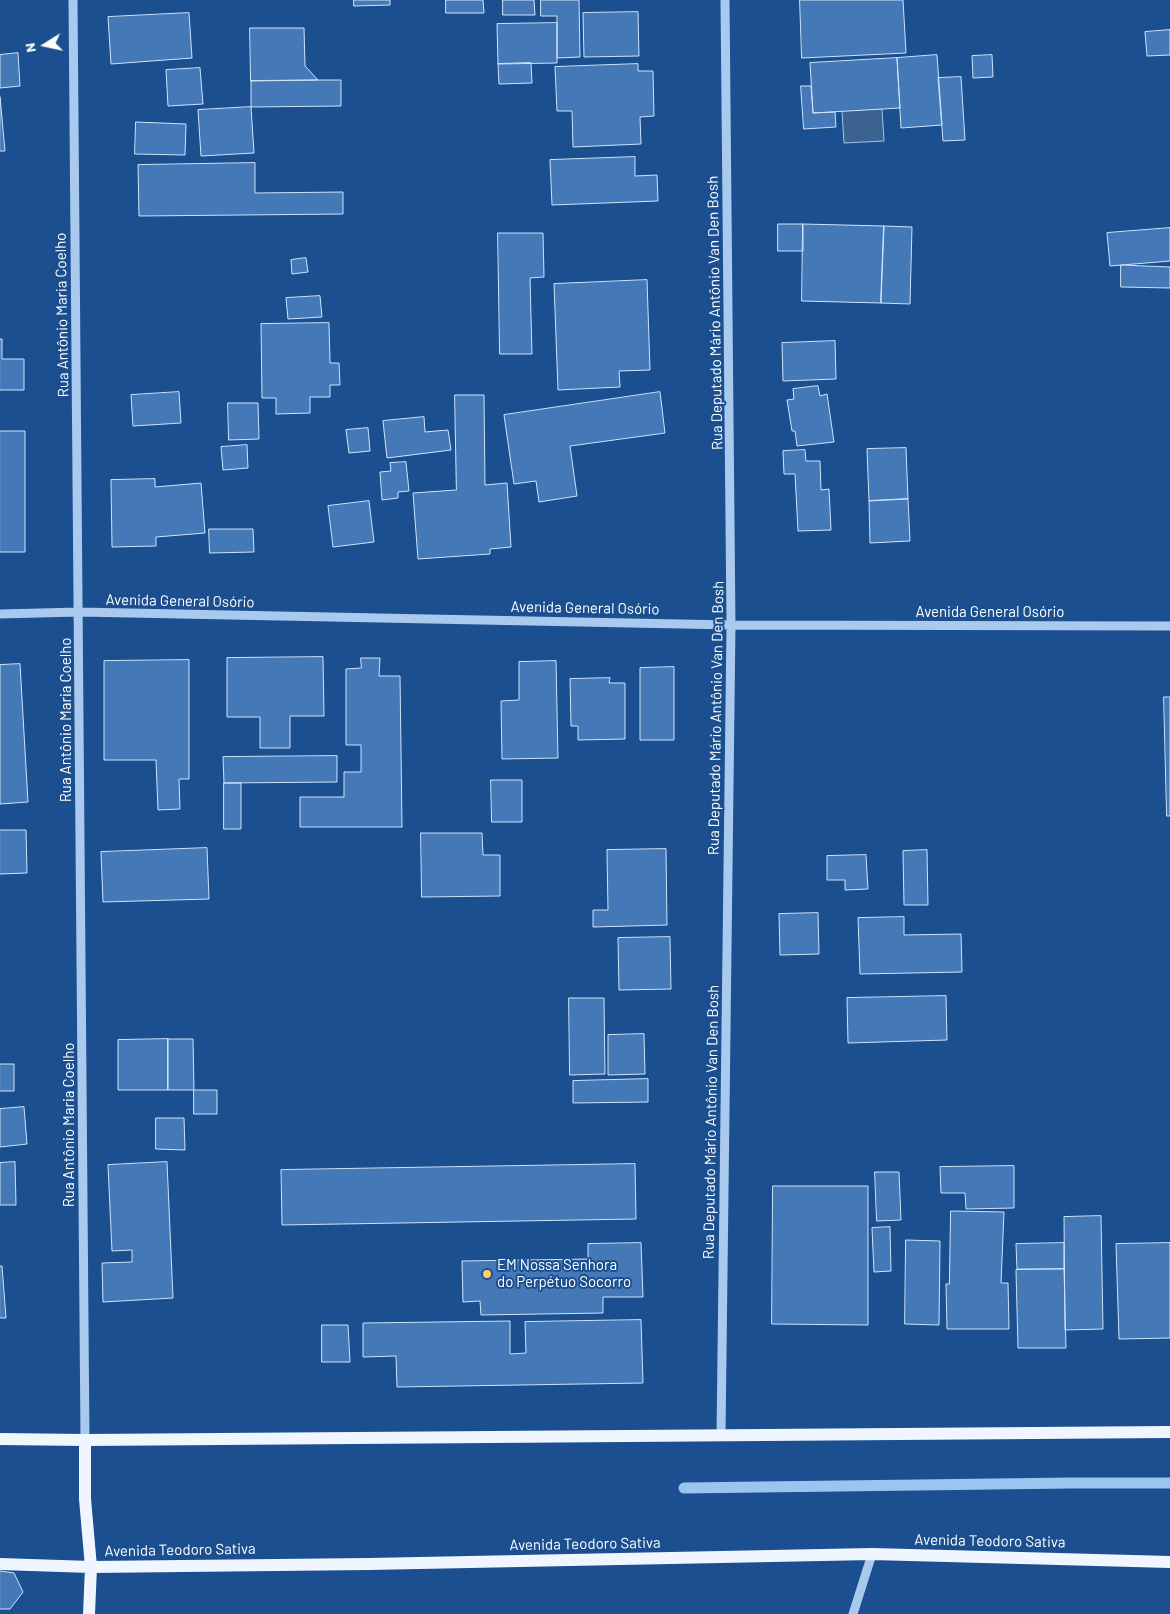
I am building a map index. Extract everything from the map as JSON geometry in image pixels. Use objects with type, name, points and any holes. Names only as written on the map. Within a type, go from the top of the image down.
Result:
[{"type":"main road","points":[[0,1439],[85,1440],[1170,1432]]},
{"type":"main road","points":[[85,1440],[85,1499],[91,1567],[89,1614]]},
{"type":"main road","name":"Avenida Teodoro Sativa","points":[[0,1564],[91,1567],[414,1564],[872,1554],[1170,1562]]},
{"type":"street","name":"Rua Antônio Maria Coelho","points":[[73,0],[85,1440]]},
{"type":"street","name":"Rua Deputado Mário Antônio Van Den Bosh","points":[[721,1435],[731,625],[725,0]]},
{"type":"street","name":"Avenida General Osório","points":[[0,614],[79,612],[731,625],[1170,626]]},
{"type":"street","points":[[853,1614],[872,1554]]},
{"type":"water","points":[[882,109],[884,141],[844,143],[842,111]]},
{"type":"building","points":[[354,0],[390,0],[390,5],[354,6]]},
{"type":"building","points":[[446,0],[483,0],[484,13],[446,13]]},
{"type":"building","points":[[503,0],[534,0],[535,15],[503,15]]},
{"type":"building","points":[[541,0],[579,0],[580,57],[557,58],[557,16],[541,16]]},
{"type":"building","points":[[800,0],[903,0],[906,53],[802,58]]},
{"type":"building","points":[[638,12],[639,56],[584,57],[583,13]]},
{"type":"building","points":[[189,13],[192,58],[111,64],[108,17]]},
{"type":"building","points":[[557,23],[557,63],[498,64],[497,24]]},
{"type":"building","points":[[250,28],[304,28],[305,66],[318,80],[251,81]]},
{"type":"building","points":[[1170,30],[1170,55],[1147,56],[1145,32]]},
{"type":"building","points":[[18,53],[20,86],[0,88],[0,55]]},
{"type":"building","points":[[937,55],[942,125],[901,128],[897,58]]},
{"type":"building","points":[[992,55],[993,77],[973,78],[972,56]]},
{"type":"building","points":[[897,58],[900,108],[813,113],[810,63]]},
{"type":"building","points":[[531,63],[532,83],[499,84],[498,64]]},
{"type":"building","points":[[638,64],[638,71],[653,71],[654,116],[640,117],[641,144],[573,147],[572,111],[557,111],[555,67]]},
{"type":"building","points":[[200,68],[203,104],[168,106],[166,70]]},
{"type":"building","points":[[961,77],[965,140],[943,141],[938,78]]},
{"type":"building","points":[[341,80],[341,106],[251,107],[251,81]]},
{"type":"building","points":[[801,86],[811,86],[813,113],[835,112],[836,127],[804,129]]},
{"type":"building","points":[[0,97],[5,151],[0,151]]},
{"type":"building","points":[[251,107],[254,153],[201,156],[198,110]]},
{"type":"building","points":[[136,122],[186,124],[185,155],[135,154]]},
{"type":"building","points":[[635,157],[635,176],[657,175],[658,201],[552,205],[550,160]]},
{"type":"building","points":[[255,163],[255,193],[343,192],[343,214],[139,216],[138,165]]},
{"type":"building","points":[[778,224],[803,224],[803,251],[778,251]]},
{"type":"building","points":[[803,224],[884,226],[881,303],[802,301]]},
{"type":"building","points":[[884,226],[912,227],[910,304],[881,303]]},
{"type":"building","points":[[1170,228],[1170,261],[1110,266],[1107,233]]},
{"type":"building","points":[[498,233],[543,233],[544,277],[530,278],[532,354],[500,354]]},
{"type":"building","points":[[306,258],[308,272],[292,274],[291,260]]},
{"type":"building","points":[[1121,265],[1170,267],[1170,288],[1121,287]]},
{"type":"building","points":[[647,280],[650,370],[619,371],[620,387],[558,390],[554,284]]},
{"type":"building","points":[[320,296],[322,317],[288,319],[286,298]]},
{"type":"building","points":[[329,323],[330,363],[339,363],[340,385],[330,385],[330,397],[310,397],[310,413],[276,414],[276,398],[262,398],[261,324]]},
{"type":"building","points":[[0,339],[2,339],[2,359],[24,359],[24,390],[0,390]]},
{"type":"building","points":[[835,341],[836,379],[783,381],[782,343]]},
{"type":"building","points":[[818,386],[820,396],[827,394],[834,442],[797,446],[795,431],[792,431],[787,400],[794,399],[793,389]]},
{"type":"building","points":[[179,392],[181,423],[133,426],[131,395]]},
{"type":"building","points":[[660,392],[665,433],[570,446],[577,496],[539,502],[536,481],[514,484],[504,415]]},
{"type":"building","points":[[455,395],[484,395],[485,485],[507,483],[511,547],[490,549],[490,554],[418,559],[413,493],[456,490]]},
{"type":"building","points":[[228,403],[258,403],[259,439],[229,440]]},
{"type":"building","points":[[424,417],[425,432],[448,430],[451,450],[387,458],[383,421]]},
{"type":"building","points":[[368,428],[370,451],[349,453],[346,430]]},
{"type":"building","points":[[0,431],[25,431],[25,552],[0,552]]},
{"type":"building","points":[[247,445],[248,468],[223,470],[221,447]]},
{"type":"building","points":[[906,448],[908,499],[869,501],[867,449]]},
{"type":"building","points":[[805,450],[806,461],[820,461],[821,490],[829,489],[831,530],[798,531],[795,474],[784,474],[783,451]]},
{"type":"building","points":[[406,462],[409,491],[398,492],[398,498],[382,500],[380,472],[391,471],[390,463]]},
{"type":"building","points":[[155,479],[155,487],[201,483],[205,533],[156,537],[156,546],[112,547],[111,480]]},
{"type":"building","points":[[908,499],[910,541],[870,543],[869,501]]},
{"type":"building","points":[[369,501],[374,542],[333,547],[328,506]]},
{"type":"building","points":[[209,529],[253,529],[254,552],[210,553]]},
{"type":"building","points":[[323,657],[324,716],[290,716],[290,748],[260,748],[260,717],[227,717],[227,658]]},
{"type":"building","points":[[361,658],[380,658],[379,676],[400,676],[402,827],[300,827],[300,797],[344,797],[344,772],[361,772],[361,745],[346,745],[346,669],[361,668]]},
{"type":"building","points":[[189,660],[189,779],[179,779],[180,809],[158,810],[156,760],[104,760],[104,661]]},
{"type":"building","points":[[556,661],[558,758],[502,759],[501,701],[519,700],[519,662]]},
{"type":"building","points":[[20,664],[28,802],[0,804],[0,665]]},
{"type":"building","points":[[674,667],[674,740],[640,740],[640,668]]},
{"type":"building","points":[[610,678],[609,683],[625,683],[625,739],[578,740],[578,726],[571,726],[570,679]]},
{"type":"building","points":[[1164,697],[1170,697],[1170,816],[1167,816]]},
{"type":"building","points":[[337,756],[337,782],[224,783],[223,757]]},
{"type":"building","points":[[491,780],[522,780],[522,822],[492,822]]},
{"type":"building","points":[[224,783],[241,783],[241,829],[224,829]]},
{"type":"building","points":[[0,830],[26,830],[27,873],[0,874]]},
{"type":"building","points":[[421,833],[482,833],[483,855],[500,855],[500,896],[422,897]]},
{"type":"building","points":[[207,848],[209,899],[103,902],[101,852]]},
{"type":"building","points":[[666,849],[667,925],[593,927],[593,910],[608,910],[607,850]]},
{"type":"building","points":[[927,850],[928,905],[904,905],[903,851]]},
{"type":"building","points":[[866,855],[868,889],[845,890],[845,880],[827,880],[827,856]]},
{"type":"building","points":[[818,913],[819,954],[780,955],[779,914]]},
{"type":"building","points":[[904,917],[904,935],[961,934],[962,972],[860,974],[858,918]]},
{"type":"building","points":[[670,937],[671,989],[619,990],[618,938]]},
{"type":"building","points":[[946,996],[947,1040],[848,1043],[847,998]]},
{"type":"building","points":[[569,998],[604,998],[605,1074],[570,1075]]},
{"type":"building","points":[[644,1034],[645,1074],[608,1075],[608,1035]]},
{"type":"building","points":[[168,1039],[168,1090],[118,1090],[118,1040]]},
{"type":"building","points":[[168,1039],[193,1039],[194,1090],[168,1090]]},
{"type":"building","points":[[0,1064],[14,1064],[14,1091],[0,1091]]},
{"type":"building","points":[[648,1079],[648,1102],[573,1103],[573,1081]]},
{"type":"building","points":[[194,1090],[217,1090],[217,1114],[194,1114]]},
{"type":"building","points":[[24,1107],[27,1144],[0,1147],[0,1109]]},
{"type":"building","points":[[156,1118],[184,1118],[185,1150],[156,1149]]},
{"type":"building","points":[[15,1162],[16,1205],[0,1205],[0,1163]]},
{"type":"building","points":[[167,1162],[173,1298],[103,1302],[102,1263],[132,1262],[132,1250],[112,1251],[108,1165]]},
{"type":"building","points":[[635,1164],[636,1219],[282,1225],[281,1170]]},
{"type":"building","points":[[1014,1166],[1014,1208],[966,1209],[965,1193],[941,1193],[940,1167]]},
{"type":"building","points":[[875,1172],[899,1172],[901,1220],[877,1221]]},
{"type":"building","points":[[773,1186],[868,1186],[868,1325],[772,1324]]},
{"type":"building","points":[[951,1211],[1004,1212],[1001,1283],[1008,1283],[1009,1329],[947,1329],[946,1284],[949,1284]]},
{"type":"building","points":[[1101,1216],[1103,1329],[1065,1330],[1064,1217]]},
{"type":"building","points":[[890,1227],[891,1271],[874,1272],[872,1228]]},
{"type":"building","points":[[906,1240],[940,1241],[939,1325],[905,1324]]},
{"type":"building","points":[[641,1243],[643,1297],[603,1297],[603,1313],[481,1315],[480,1301],[463,1302],[462,1261],[588,1259],[588,1244]]},
{"type":"building","points":[[1064,1243],[1064,1269],[1017,1269],[1016,1244]]},
{"type":"building","points":[[1170,1243],[1170,1338],[1119,1339],[1116,1244]]},
{"type":"building","points":[[0,1266],[2,1266],[6,1318],[0,1318]]},
{"type":"building","points":[[1064,1269],[1066,1348],[1018,1348],[1016,1270]]},
{"type":"building","points":[[641,1320],[643,1383],[397,1387],[396,1356],[363,1357],[363,1323],[510,1321],[510,1354],[526,1353],[525,1322]]},
{"type":"building","points":[[322,1325],[348,1325],[350,1362],[322,1362]]},
{"type":"building","points":[[0,1571],[14,1573],[23,1592],[10,1609],[0,1609]]},
{"type":"waterway","points":[[684,1488],[1170,1483]]},
{"type":"place","name":"EM Nossa Senhora do Perpétuo Socorro","points":[[487,1274]]}]
